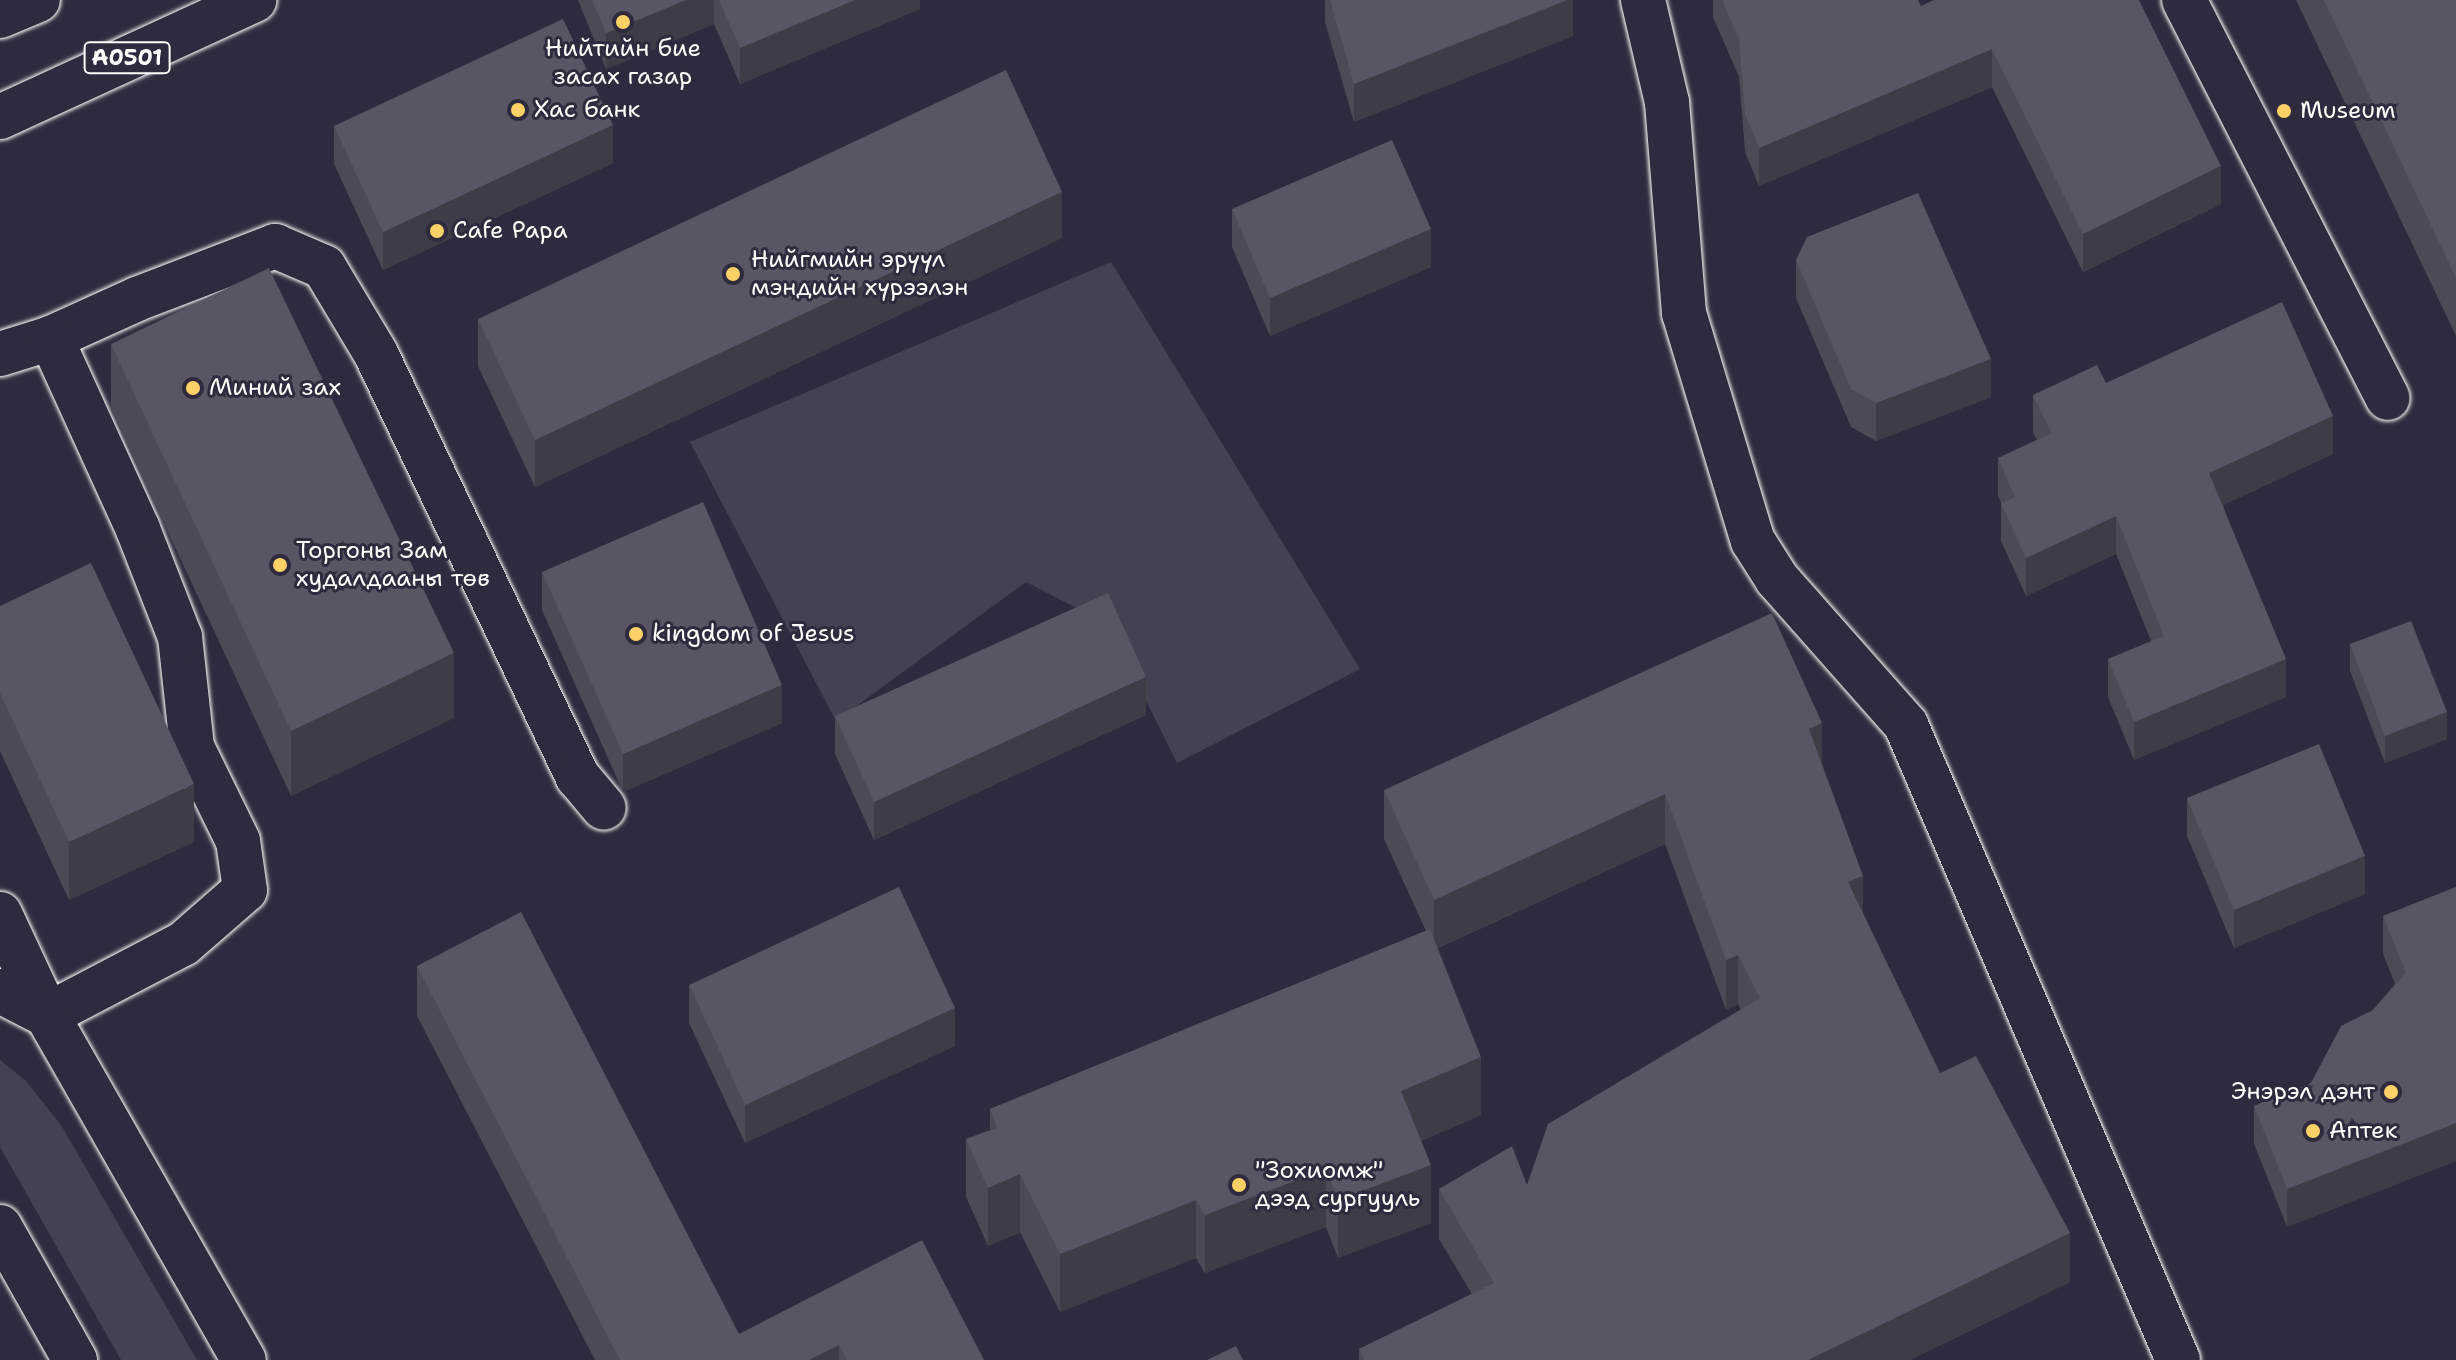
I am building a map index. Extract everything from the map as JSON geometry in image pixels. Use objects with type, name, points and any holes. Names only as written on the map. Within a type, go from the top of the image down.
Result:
[{"type":"main road","points":[[0,5],[26,0]]},
{"type":"main road","points":[[0,16],[38,0]]},
{"type":"main road","name":"A0501","points":[[0,117],[254,0]]},
{"type":"main road","points":[[1643,0],[1667,102],[1684,313],[1753,541],[1777,579],[1906,725],[2178,1360]]},
{"type":"main road","points":[[2184,0],[2388,398]]},
{"type":"main road","points":[[0,354],[51,338],[137,299],[275,246],[324,267],[376,354],[578,777],[604,808]]},
{"type":"main road","points":[[47,1015],[183,944],[245,890],[238,841],[192,747],[180,637],[138,529],[51,338]]},
{"type":"main road","points":[[0,914],[47,1015],[244,1360]]},
{"type":"main road","points":[[0,991],[47,1015]]},
{"type":"main road","points":[[0,1227],[75,1360]]},
{"type":"shaded area","points":[[1111,262],[1360,669],[1177,763],[1108,624],[1026,582],[836,721],[690,442]]},
{"type":"shaded area","points":[[0,1060],[26,1081],[61,1125],[197,1360],[121,1360],[0,1147]]},
{"type":"building","points":[[592,0],[686,0],[606,33]]},
{"type":"building","points":[[719,0],[855,0],[740,48]]},
{"type":"building","points":[[1330,0],[1567,0],[1354,84]]},
{"type":"building","points":[[1722,0],[1918,0],[1921,6],[1934,0],[2139,0],[2221,166],[2083,234],[1992,49],[1759,148],[1745,114],[1739,39]]},
{"type":"building","points":[[2324,0],[2456,0],[2456,278]]},
{"type":"building","name":"Хас банк","points":[[563,19],[613,125],[383,232],[334,126]]},
{"type":"building","points":[[1006,70],[1062,192],[535,440],[478,319]]},
{"type":"building","points":[[1392,140],[1431,229],[1270,298],[1232,209]]},
{"type":"building","points":[[1918,193],[1991,359],[1876,403],[1851,389],[1796,260],[1807,237]]},
{"type":"building","name":"Торгоны Зам худалдааны төв","points":[[269,268],[454,653],[291,731],[111,344]]},
{"type":"building","points":[[2282,302],[2333,416],[2209,473],[2286,659],[2134,722],[2108,659],[2164,636],[2116,516],[2026,558],[2001,503],[2015,497],[1998,458],[2052,433],[2033,395],[2097,365],[2106,383]]},
{"type":"building","points":[[703,502],[782,685],[623,754],[542,572]]},
{"type":"building","points":[[91,563],[194,784],[69,842],[0,693],[0,606]]},
{"type":"building","points":[[1108,593],[1146,677],[874,802],[835,716]]},
{"type":"building","points":[[1772,613],[1822,723],[1809,729],[1863,876],[1848,882],[1940,1073],[1976,1056],[2070,1233],[1808,1360],[1364,1360],[1359,1349],[1494,1283],[1439,1189],[1512,1146],[1527,1185],[1548,1124],[1760,998],[1738,955],[1726,960],[1665,794],[1434,900],[1384,790]]},
{"type":"building","points":[[2411,621],[2447,712],[2385,736],[2350,644]]},
{"type":"building","points":[[2319,744],[2365,856],[2234,910],[2187,798]]},
{"type":"building","points":[[899,887],[955,1008],[745,1105],[689,985]]},
{"type":"building","name":"Энэрэл дэнт","points":[[2456,887],[2456,1123],[2287,1189],[2254,1106],[2311,1083],[2341,1026],[2373,1010],[2406,973],[2383,916]]},
{"type":"building","points":[[521,912],[739,1334],[922,1240],[984,1360],[847,1360],[839,1345],[809,1360],[620,1360],[417,966]]},
{"type":"building","name":"\"Зохиомж\" дээд сургууль","points":[[1430,929],[1481,1057],[1401,1091],[1431,1165],[1338,1200],[1326,1169],[1205,1215],[1196,1200],[1060,1254],[1020,1174],[988,1188],[966,1139],[997,1128],[990,1109]]},
{"type":"building","points":[[1236,1346],[1243,1360],[1207,1360]]},
{"type":"place","name":"Нийтийн бие засах газар","points":[[623,22]]},
{"type":"place","name":"Хас банк","points":[[518,110]]},
{"type":"place","name":"Museum","points":[[2284,111]]},
{"type":"place","name":"Cafe Papa","points":[[437,231]]},
{"type":"place","name":"Нийгмийн эрүүл мэндийн хүрээлэн","points":[[733,274]]},
{"type":"place","name":"Миний зах","points":[[193,388]]},
{"type":"place","name":"Торгоны Зам худалдааны төв","points":[[280,565]]},
{"type":"place","name":"kingdom of Jesus","points":[[636,634]]},
{"type":"place","name":"Энэрэл дэнт","points":[[2391,1092]]},
{"type":"place","name":"Аптек","points":[[2313,1131]]},
{"type":"place","name":"\"Зохиомж\" дээд сургууль","points":[[1239,1185]]}]
